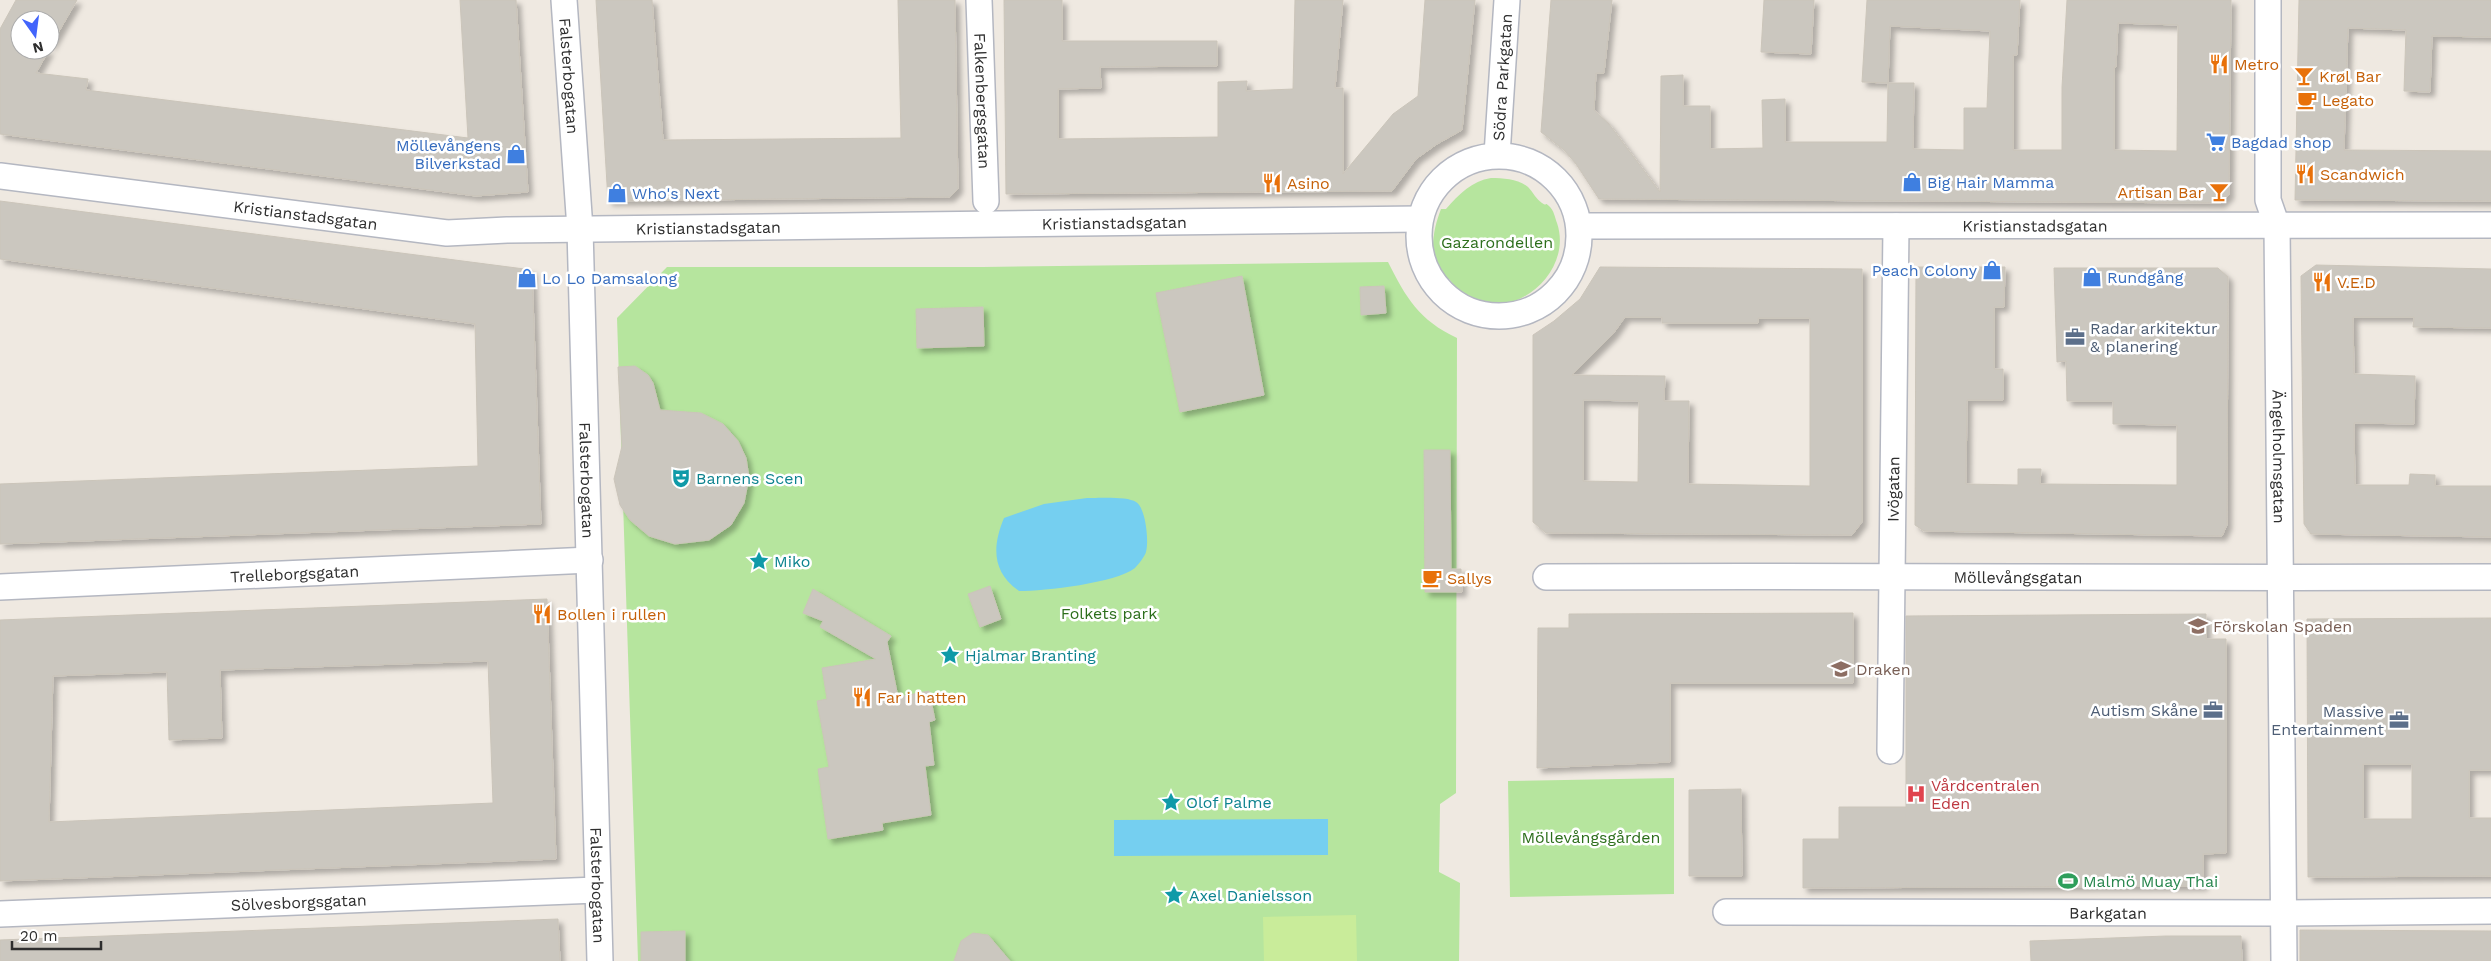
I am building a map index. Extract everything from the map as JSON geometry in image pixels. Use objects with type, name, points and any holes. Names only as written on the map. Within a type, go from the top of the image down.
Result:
[{"type":"street","name":"Falsterbogatan","points":[[564,0],[580,229],[600,961]]},
{"type":"street","name":"Falkenbergsgatan","points":[[979,0],[986,202]]},
{"type":"street","name":"Södra Parkgatan","points":[[1497,155],[1507,0]]},
{"type":"street","name":"Ängelholmsgatan","points":[[2268,0],[2268,200],[2277,226],[2284,961]]},
{"type":"street","points":[[1497,155],[1522,158],[1552,174],[1560,182],[1574,206],[1579,226],[1579,245],[1575,264],[1566,280],[1554,295],[1529,310],[1501,316],[1483,314],[1466,309],[1451,300],[1438,287],[1428,272],[1421,255],[1419,237],[1420,219],[1436,186],[1446,175],[1457,167],[1478,158],[1497,155]]},
{"type":"street","name":"Kristianstadsgatan","points":[[0,176],[447,234],[580,229],[1420,219]]},
{"type":"street","name":"Kristianstadsgatan","points":[[1579,226],[2491,225]]},
{"type":"street","name":"Ivögatan","points":[[1890,751],[1896,226]]},
{"type":"street","name":"Trelleborgsgatan","points":[[0,587],[590,560]]},
{"type":"street","name":"Möllevångsgatan","points":[[1546,577],[1891,575],[2279,578],[2491,577]]},
{"type":"street","name":"Sölvesborgsgatan","points":[[0,914],[597,890]]},
{"type":"street","name":"Barkgatan","points":[[1726,912],[2284,913],[2491,911]]},
{"type":"green space","name":"Gazarondellen","points":[[1491,178],[1520,182],[1528,187],[1540,201],[1548,205],[1557,223],[1560,241],[1557,258],[1550,273],[1538,286],[1524,297],[1508,303],[1491,305],[1474,301],[1460,292],[1449,279],[1446,281],[1436,265],[1433,246],[1435,227],[1441,209],[1446,209],[1461,193],[1472,185]]},
{"type":"green space","name":"Folkets park","points":[[1388,262],[1401,287],[1423,316],[1457,338],[1456,793],[1440,804],[1439,872],[1460,883],[1459,961],[638,961],[617,318],[667,267],[983,267]]},
{"type":"green space","name":"Möllevångsgården","points":[[1674,778],[1674,894],[1510,897],[1508,781]]},
{"type":"green space","points":[[1356,915],[1357,961],[1264,961],[1263,917]]},
{"type":"water","points":[[1087,498],[1127,499],[1139,505],[1146,526],[1147,541],[1146,552],[1135,568],[1113,578],[1062,588],[1019,591],[1010,584],[999,567],[996,549],[997,539],[1004,518],[1044,504]]},
{"type":"water","points":[[1328,819],[1328,855],[1114,856],[1114,820]]},
{"type":"building","points":[[16,0],[77,0],[60,30],[60,10],[10,10]]},
{"type":"building","points":[[460,0],[516,0],[528,192],[476,196],[0,134],[0,29],[10,11],[10,60],[43,60],[36,73],[88,79],[86,90],[468,138]]},
{"type":"building","points":[[596,0],[652,0],[663,140],[901,138],[898,0],[955,0],[958,189],[950,197],[608,201]]},
{"type":"building","points":[[1004,0],[1062,0],[1062,41],[1217,41],[1217,66],[1100,67],[1101,88],[1058,89],[1058,139],[1218,137],[1218,82],[1247,81],[1246,91],[1293,89],[1295,0],[1343,0],[1335,88],[1343,88],[1343,174],[1393,114],[1418,96],[1425,0],[1475,0],[1462,130],[1416,159],[1392,191],[1006,194]]},
{"type":"building","points":[[1551,0],[1612,0],[1604,73],[1596,73],[1594,110],[1609,124],[1660,192],[1661,76],[1683,75],[1683,106],[1710,106],[1710,149],[1763,148],[1762,100],[1785,99],[1785,142],[1887,142],[1888,83],[1862,82],[1867,0],[2020,0],[2017,55],[2013,55],[2013,150],[2062,150],[2062,87],[2067,0],[2231,0],[2229,195],[2221,203],[1599,199],[1576,164],[1564,150],[1541,132]],"holes":[[[2118,23],[2178,25],[2177,151],[2114,150],[2114,67],[2116,67]],[[1890,26],[1990,31],[1987,108],[1964,108],[1964,150],[1913,149],[1914,83],[1888,83]]]},
{"type":"building","points":[[1764,0],[1814,0],[1811,54],[1761,52]]},
{"type":"building","points":[[2299,0],[2491,0],[2491,37],[2432,36],[2430,92],[2404,91],[2406,30],[2348,28],[2344,150],[2491,151],[2491,201],[2295,200]]},
{"type":"building","points":[[0,201],[532,270],[541,524],[0,544],[0,484],[478,466],[475,324],[0,259]]},
{"type":"building","points":[[2316,265],[2491,269],[2491,328],[2413,327],[2414,317],[2353,317],[2354,374],[2415,376],[2414,424],[2354,423],[2355,485],[2409,485],[2410,474],[2435,475],[2435,486],[2491,486],[2491,537],[2311,534],[2304,524],[2301,276]]},
{"type":"building","points":[[1600,267],[1862,269],[1862,522],[1852,535],[1546,533],[1533,522],[1533,335],[1554,321],[1580,299]],"holes":[[[1625,317],[1662,317],[1662,323],[1758,323],[1758,318],[1810,318],[1810,486],[1688,484],[1689,401],[1664,401],[1665,376],[1572,375],[1613,334]],[[1583,400],[1639,401],[1638,482],[1583,481]]]},
{"type":"building","points":[[1916,267],[2005,267],[2004,307],[1994,307],[1994,369],[2003,369],[2003,400],[1967,400],[1966,484],[2018,485],[2018,469],[2041,469],[2040,484],[2177,485],[2177,425],[2113,424],[2113,401],[2067,401],[2066,361],[2057,362],[2054,268],[2218,268],[2228,277],[2227,525],[2222,536],[1924,531],[1915,525]]},
{"type":"building","points":[[1242,276],[1264,395],[1180,412],[1156,293]]},
{"type":"building","points":[[1384,286],[1386,313],[1361,315],[1360,287]]},
{"type":"building","points":[[983,307],[984,346],[917,348],[916,309]]},
{"type":"building","name":"Barnens Scen","points":[[635,366],[648,375],[653,383],[660,410],[701,413],[723,424],[738,441],[746,458],[749,477],[744,503],[731,525],[709,540],[675,544],[649,536],[630,520],[620,505],[614,479],[622,446],[618,367]]},
{"type":"building","points":[[1424,450],[1450,450],[1451,569],[1461,569],[1462,592],[1425,592]]},
{"type":"building","points":[[990,586],[1001,619],[980,627],[968,594]]},
{"type":"building","points":[[813,589],[891,636],[887,642],[898,697],[929,691],[935,720],[929,722],[934,765],[925,766],[931,815],[882,823],[883,830],[828,839],[818,769],[829,767],[817,701],[827,699],[822,668],[876,659],[820,627],[823,621],[803,613]]},
{"type":"building","points":[[547,599],[556,859],[0,881],[0,620]],"holes":[[[488,661],[493,803],[49,822],[53,676],[167,672],[169,740],[222,738],[220,670]]]},
{"type":"building","points":[[1853,613],[1853,683],[1670,683],[1670,762],[1537,768],[1538,628],[1569,628],[1569,614]]},
{"type":"building","points":[[2206,614],[2206,639],[2226,639],[2226,853],[2203,854],[2203,886],[1803,888],[1803,839],[1839,839],[1839,807],[1906,807],[1906,616]]},
{"type":"building","name":"Massive Entertainment","points":[[2491,618],[2491,770],[2469,770],[2469,818],[2491,818],[2491,876],[2308,877],[2307,619]],"holes":[[[2363,764],[2412,764],[2412,819],[2363,819]]]},
{"type":"building","points":[[1741,789],[1742,876],[1689,876],[1689,790]]},
{"type":"building","points":[[558,919],[560,961],[0,961],[0,940]]},
{"type":"building","points":[[2300,930],[2491,931],[2491,961],[2300,961]]},
{"type":"building","points":[[685,931],[685,961],[641,961],[641,932]]},
{"type":"building","points":[[973,933],[988,935],[1010,961],[954,961],[961,941]]},
{"type":"building","points":[[2166,936],[2241,936],[2242,961],[2031,961],[2030,941]]},
{"type":"place","name":"Metro","points":[[2219,64]]},
{"type":"place","name":"Krøl Bar","points":[[2304,76]]},
{"type":"place","name":"Legato","points":[[2307,100]]},
{"type":"place","name":"Bagdad shop","points":[[2216,142]]},
{"type":"place","name":"Möllevångens Bilverkstad","points":[[516,154]]},
{"type":"place","name":"Scandwich","points":[[2305,174]]},
{"type":"place","name":"Big Hair Mamma","points":[[1912,182]]},
{"type":"place","name":"Asino","points":[[1272,183]]},
{"type":"place","name":"Artisan Bar","points":[[2219,192]]},
{"type":"place","name":"Who's Next","points":[[617,193]]},
{"type":"place","name":"Peach Colony","points":[[1992,270]]},
{"type":"place","name":"Rundgång","points":[[2092,277]]},
{"type":"place","name":"Lo Lo Damsalong","points":[[527,278]]},
{"type":"place","name":"V.E.D","points":[[2322,282]]},
{"type":"place","name":"Radar arkitektur & planering","points":[[2075,337]]},
{"type":"place","name":"Barnens Scen","points":[[681,478]]},
{"type":"place","name":"Miko","points":[[759,561]]},
{"type":"place","name":"Sallys","points":[[1432,578]]},
{"type":"place","name":"Bollen i rullen","points":[[542,614]]},
{"type":"place","name":"Förskolan Spaden","points":[[2198,626]]},
{"type":"place","name":"Hjalmar Branting","points":[[950,655]]},
{"type":"place","name":"Draken","points":[[1841,669]]},
{"type":"place","name":"Far i hatten","points":[[862,697]]},
{"type":"place","name":"Autism Skåne","points":[[2213,710]]},
{"type":"place","name":"Massive Entertainment","points":[[2399,720]]},
{"type":"place","name":"Vårdcentralen Eden","points":[[1916,794]]},
{"type":"place","name":"Olof Palme","points":[[1171,802]]},
{"type":"place","name":"Malmö Muay Thai","points":[[2068,881]]},
{"type":"place","name":"Axel Danielsson","points":[[1174,895]]}]
